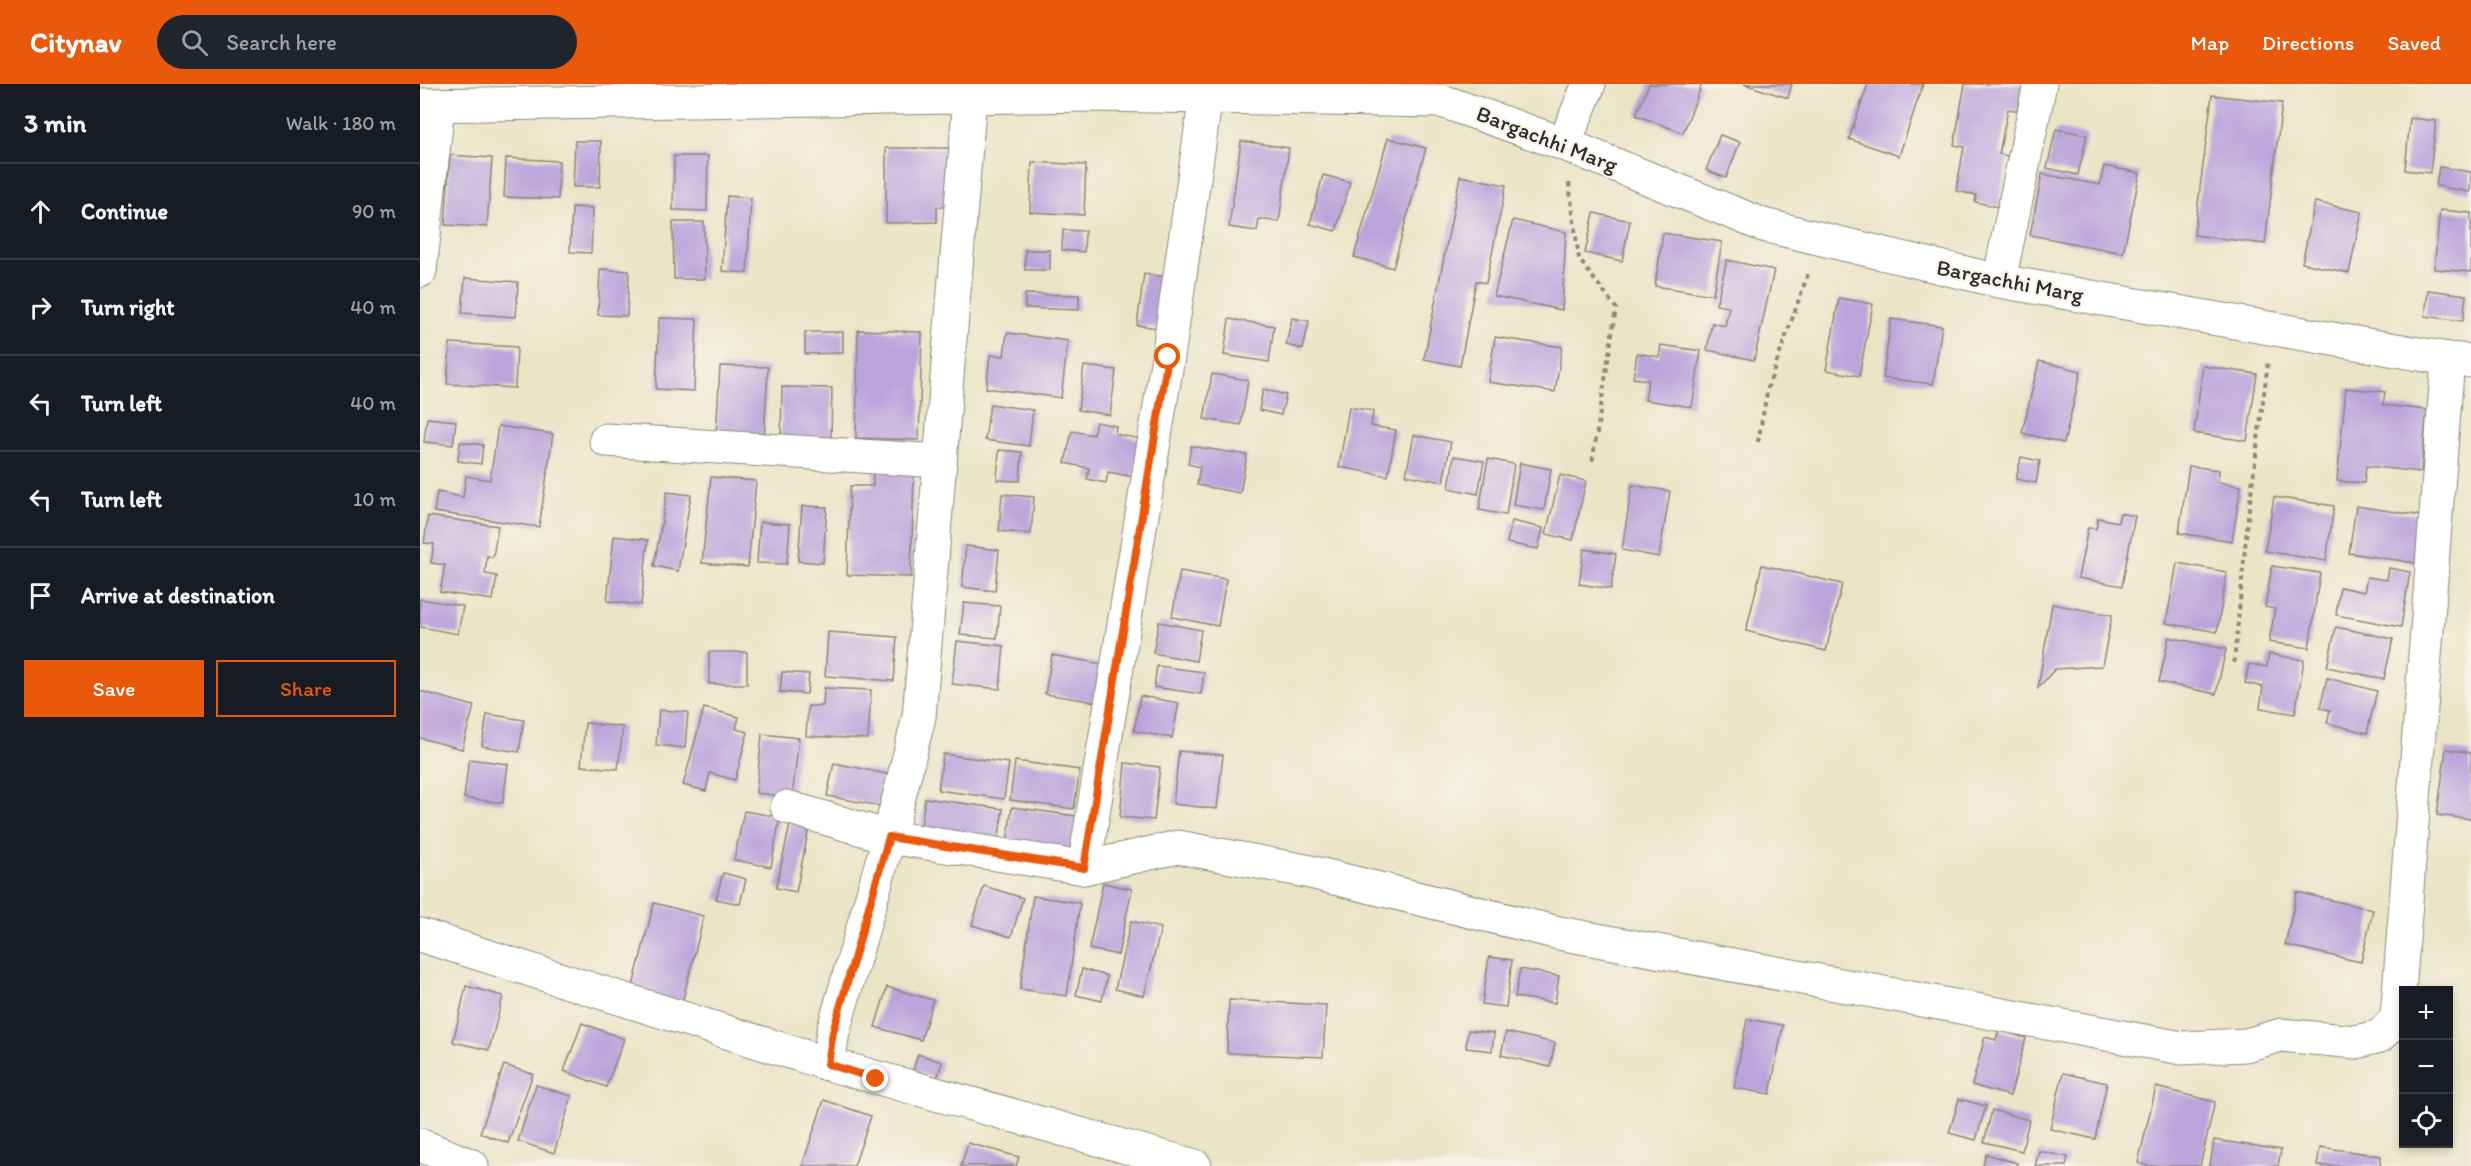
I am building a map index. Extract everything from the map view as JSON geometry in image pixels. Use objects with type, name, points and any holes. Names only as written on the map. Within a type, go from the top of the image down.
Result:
[{"type":"street","points":[[1564,144],[1589,84]]},
{"type":"street","points":[[1999,281],[2040,84]]},
{"type":"street","points":[[1084,868],[1166,369],[1209,90]]},
{"type":"street","name":"Bargachhi Marg","points":[[429,106],[569,94],[970,97],[1209,90],[1442,101],[1564,144],[1762,225],[1999,281],[2459,360]]},
{"type":"street","points":[[828,1064],[833,1032],[889,837],[919,717],[970,97]]},
{"type":"street","points":[[420,271],[429,106]]},
{"type":"street","points":[[787,807],[889,837],[1084,868],[1178,847],[1306,871],[1559,933],[2182,1048],[2246,1045],[2281,1035],[2356,1042],[2380,1036],[2397,1018],[2459,360]]},
{"type":"street","points":[[606,440],[940,461]]},
{"type":"street","points":[[420,935],[828,1064],[1195,1166]]},
{"type":"street","points":[[420,1145],[472,1166]]},
{"type":"path","points":[[1564,144],[1579,259],[1616,308],[1592,464]]},
{"type":"path","points":[[1758,442],[1768,387],[1821,239]]},
{"type":"path","points":[[2234,663],[2248,517],[2273,328]]},
{"type":"building","points":[[1649,84],[1702,84],[1683,133],[1636,115]]},
{"type":"building","points":[[1744,84],[1792,84],[1788,98]]},
{"type":"building","points":[[1868,84],[1923,84],[1899,156],[1849,139]]},
{"type":"building","points":[[1965,84],[2026,84],[2021,111],[2008,109],[1999,154],[2008,156],[1998,207],[1975,202],[1976,195],[1956,191],[1964,147],[1954,145]]},
{"type":"building","points":[[2212,95],[2282,103],[2265,244],[2194,235]]},
{"type":"building","points":[[2410,118],[2436,121],[2430,173],[2405,170]]},
{"type":"building","points":[[2056,129],[2087,135],[2078,175],[2047,168]]},
{"type":"building","points":[[1720,135],[1740,142],[1726,178],[1706,170]]},
{"type":"building","points":[[1388,138],[1426,148],[1393,268],[1354,257]]},
{"type":"building","points":[[575,141],[601,141],[600,187],[573,187]]},
{"type":"building","points":[[1241,141],[1289,148],[1279,222],[1259,219],[1257,231],[1229,227]]},
{"type":"building","points":[[886,148],[952,148],[952,207],[937,207],[937,222],[886,223]]},
{"type":"building","points":[[450,155],[492,158],[487,227],[445,225]]},
{"type":"building","points":[[674,156],[708,156],[707,211],[673,210]]},
{"type":"building","points":[[506,158],[559,161],[558,199],[504,197]]},
{"type":"building","points":[[1032,162],[1086,165],[1084,215],[1030,212]]},
{"type":"building","points":[[2104,166],[2140,173],[2123,253],[2030,235],[2042,174],[2100,185]]},
{"type":"building","points":[[2439,167],[2471,172],[2470,192],[2436,186]]},
{"type":"building","points":[[1323,175],[1350,182],[1336,231],[1310,224]]},
{"type":"building","points":[[1460,176],[1506,185],[1486,283],[1476,281],[1460,366],[1424,359]]},
{"type":"building","points":[[727,196],[751,198],[747,273],[722,271]]},
{"type":"building","points":[[2315,202],[2362,212],[2349,273],[2302,263]]},
{"type":"building","points":[[572,207],[593,208],[591,253],[570,252]]},
{"type":"building","points":[[2440,210],[2471,213],[2471,272],[2434,269]]},
{"type":"building","points":[[1594,213],[1630,221],[1622,261],[1585,253]]},
{"type":"building","points":[[1513,220],[1566,232],[1562,310],[1494,296]]},
{"type":"building","points":[[673,222],[704,222],[705,279],[674,279]]},
{"type":"building","points":[[1063,230],[1085,231],[1084,252],[1062,250]]},
{"type":"building","points":[[1663,233],[1722,242],[1713,295],[1655,286]]},
{"type":"building","points":[[1025,250],[1050,250],[1050,270],[1025,270]]},
{"type":"building","points":[[1727,260],[1774,270],[1754,360],[1707,350],[1712,323],[1725,326],[1729,307],[1716,305]]},
{"type":"building","points":[[600,269],[629,271],[627,316],[598,315]]},
{"type":"building","points":[[1144,274],[1172,278],[1165,329],[1137,325]]},
{"type":"building","points":[[465,278],[518,282],[516,317],[462,313]]},
{"type":"building","points":[[2428,290],[2466,295],[2463,321],[2425,316]]},
{"type":"building","points":[[1025,294],[1079,295],[1079,310],[1025,308]]},
{"type":"building","points":[[1839,298],[1873,304],[1859,376],[1826,370]]},
{"type":"building","points":[[659,318],[697,319],[694,391],[656,389]]},
{"type":"building","points":[[1292,318],[1309,321],[1303,349],[1286,345]]},
{"type":"building","points":[[1229,319],[1274,326],[1269,362],[1224,355]]},
{"type":"building","points":[[1891,319],[1942,326],[1933,384],[1883,378]]},
{"type":"building","points":[[858,330],[922,332],[919,440],[856,438]]},
{"type":"building","points":[[805,332],[843,332],[843,353],[805,354]]},
{"type":"building","points":[[1007,333],[1068,341],[1061,398],[986,388],[990,355],[1004,356]]},
{"type":"building","points":[[1495,337],[1562,347],[1555,392],[1488,382]]},
{"type":"building","points":[[450,343],[517,347],[515,388],[447,384]]},
{"type":"building","points":[[1661,345],[1701,351],[1692,407],[1645,400],[1648,380],[1633,378],[1637,353],[1659,357]]},
{"type":"building","points":[[2039,361],[2081,371],[2064,443],[2022,433]]},
{"type":"building","points":[[720,366],[768,367],[764,440],[716,437]]},
{"type":"building","points":[[1084,366],[1116,370],[1110,415],[1078,410]]},
{"type":"building","points":[[2203,366],[2257,374],[2247,441],[2194,433]]},
{"type":"building","points":[[1212,374],[1248,380],[1241,425],[1204,419]]},
{"type":"building","points":[[782,387],[832,388],[831,438],[781,437]]},
{"type":"building","points":[[2346,388],[2385,392],[2383,405],[2427,410],[2421,472],[2366,466],[2364,483],[2337,481]]},
{"type":"building","points":[[1263,389],[1286,395],[1281,415],[1259,410]]},
{"type":"building","points":[[990,404],[1033,410],[1029,446],[985,440]]},
{"type":"building","points":[[1349,407],[1373,411],[1371,426],[1396,430],[1388,476],[1339,467]]},
{"type":"building","points":[[427,418],[456,421],[453,445],[424,442]]},
{"type":"building","points":[[1096,422],[1116,426],[1115,434],[1141,439],[1134,477],[1108,472],[1106,483],[1087,479],[1089,468],[1065,463],[1072,431],[1093,435]]},
{"type":"building","points":[[498,426],[553,434],[539,527],[434,512],[437,492],[463,497],[466,476],[490,480]]},
{"type":"building","points":[[1414,435],[1451,442],[1443,482],[1406,475]]},
{"type":"building","points":[[460,442],[483,445],[481,464],[458,461]]},
{"type":"building","points":[[1191,446],[1247,455],[1240,493],[1197,485],[1200,467],[1188,464]]},
{"type":"building","points":[[999,450],[1022,452],[1020,481],[997,480]]},
{"type":"building","points":[[1454,456],[1484,461],[1478,494],[1449,488]]},
{"type":"building","points":[[2021,457],[2040,461],[2036,483],[2016,479]]},
{"type":"building","points":[[1488,459],[1514,464],[1506,515],[1479,510]]},
{"type":"building","points":[[1520,463],[1551,469],[1544,510],[1513,505]]},
{"type":"building","points":[[2189,466],[2219,470],[2218,482],[2241,486],[2232,541],[2179,533]]},
{"type":"building","points":[[873,471],[914,472],[911,577],[847,575],[850,486],[873,486]]},
{"type":"building","points":[[1560,475],[1586,481],[1573,540],[1546,534]]},
{"type":"building","points":[[711,477],[756,481],[748,567],[702,563]]},
{"type":"building","points":[[1632,485],[1670,491],[1659,557],[1622,550]]},
{"type":"building","points":[[667,492],[691,495],[678,571],[654,566]]},
{"type":"building","points":[[1002,494],[1034,497],[1031,534],[999,531]]},
{"type":"building","points":[[2274,497],[2334,506],[2326,561],[2265,551]]},
{"type":"building","points":[[802,506],[827,507],[823,563],[798,561]]},
{"type":"building","points":[[2356,506],[2429,517],[2422,564],[2349,553]]},
{"type":"building","points":[[2120,513],[2135,516],[2122,586],[2078,578],[2088,528],[2096,529],[2098,518],[2118,522]]},
{"type":"building","points":[[428,516],[498,526],[493,557],[487,556],[485,574],[497,576],[493,600],[440,592],[445,565],[431,563],[434,544],[424,543]]},
{"type":"building","points":[[1512,521],[1543,528],[1538,549],[1507,543]]},
{"type":"building","points":[[760,522],[790,524],[787,564],[757,563]]},
{"type":"building","points":[[614,536],[648,540],[641,605],[607,601]]},
{"type":"building","points":[[966,546],[999,550],[995,591],[962,587]]},
{"type":"building","points":[[1584,549],[1616,554],[1611,589],[1579,584]]},
{"type":"building","points":[[2177,563],[2227,572],[2217,632],[2166,623]]},
{"type":"building","points":[[1762,565],[1842,584],[1826,651],[1746,631]]},
{"type":"building","points":[[2272,566],[2320,573],[2309,648],[2269,642],[2275,609],[2265,607]]},
{"type":"building","points":[[2389,568],[2410,572],[2401,627],[2336,615],[2340,587],[2364,592],[2367,577],[2387,580]]},
{"type":"building","points":[[1180,571],[1226,579],[1218,626],[1172,617]]},
{"type":"building","points":[[420,599],[463,606],[458,634],[420,627]]},
{"type":"building","points":[[964,603],[1000,606],[997,638],[960,635]]},
{"type":"building","points":[[2052,604],[2112,615],[2102,666],[2055,669],[2038,688]]},
{"type":"building","points":[[1159,622],[1201,630],[1196,661],[1153,653]]},
{"type":"building","points":[[2336,627],[2393,639],[2384,679],[2327,667]]},
{"type":"building","points":[[828,632],[897,637],[894,681],[825,676]]},
{"type":"building","points":[[2169,637],[2226,649],[2216,694],[2159,682]]},
{"type":"building","points":[[957,641],[1004,646],[1000,689],[952,684]]},
{"type":"building","points":[[709,652],[747,652],[747,684],[709,684]]},
{"type":"building","points":[[2269,654],[2304,660],[2295,714],[2260,708],[2263,687],[2245,683],[2249,664],[2267,667]]},
{"type":"building","points":[[1052,655],[1108,665],[1101,703],[1045,694]]},
{"type":"building","points":[[1157,666],[1204,672],[1201,694],[1154,687]]},
{"type":"building","points":[[782,672],[809,674],[807,694],[780,692]]},
{"type":"building","points":[[2327,678],[2377,691],[2367,733],[2327,723],[2330,710],[2320,708]]},
{"type":"building","points":[[824,688],[871,690],[868,739],[806,736],[808,706],[823,706]]},
{"type":"building","points":[[420,691],[474,706],[462,749],[420,738]]},
{"type":"building","points":[[1140,696],[1179,703],[1172,738],[1134,731]]},
{"type":"building","points":[[704,708],[739,717],[736,729],[748,732],[735,780],[710,773],[706,791],[683,785]]},
{"type":"building","points":[[659,710],[688,712],[685,748],[656,745]]},
{"type":"building","points":[[487,714],[524,720],[519,752],[482,746]]},
{"type":"building","points":[[585,723],[623,727],[618,769],[581,766]]},
{"type":"building","points":[[762,734],[799,738],[792,797],[756,793]]},
{"type":"building","points":[[2446,749],[2471,753],[2471,819],[2437,815]]},
{"type":"building","points":[[1179,751],[1223,755],[1217,809],[1173,804]]},
{"type":"building","points":[[943,754],[1009,763],[1004,799],[938,790]]},
{"type":"building","points":[[469,759],[508,764],[503,803],[464,798]]},
{"type":"building","points":[[1015,761],[1080,770],[1074,809],[1010,800]]},
{"type":"building","points":[[834,763],[887,774],[880,806],[827,796]]},
{"type":"building","points":[[1125,763],[1160,767],[1154,820],[1120,817]]},
{"type":"building","points":[[925,798],[1003,809],[997,849],[919,839]]},
{"type":"building","points":[[1012,807],[1083,817],[1077,861],[1006,851]]},
{"type":"building","points":[[744,811],[780,817],[771,867],[734,860]]},
{"type":"building","points":[[791,820],[810,823],[796,892],[776,888]]},
{"type":"building","points":[[723,873],[746,879],[740,904],[716,899]]},
{"type":"building","points":[[1103,883],[1132,889],[1118,955],[1089,949]]},
{"type":"building","points":[[984,886],[1023,898],[1011,937],[972,925]]},
{"type":"building","points":[[2297,892],[2373,910],[2361,962],[2285,945]]},
{"type":"building","points":[[1033,896],[1080,903],[1067,996],[1020,989]]},
{"type":"building","points":[[654,903],[704,916],[682,1003],[632,990]]},
{"type":"building","points":[[1131,921],[1161,928],[1144,996],[1115,989]]},
{"type":"building","points":[[1489,957],[1512,960],[1506,1007],[1482,1004]]},
{"type":"building","points":[[1082,969],[1107,976],[1102,1001],[1076,995]]},
{"type":"building","points":[[1520,969],[1559,976],[1555,1003],[1515,997]]},
{"type":"building","points":[[466,986],[503,996],[489,1050],[453,1042]]},
{"type":"building","points":[[887,987],[933,1000],[921,1040],[875,1027]]},
{"type":"building","points":[[1229,1000],[1326,1005],[1323,1057],[1227,1053]]},
{"type":"building","points":[[1747,1019],[1783,1025],[1770,1094],[1734,1088]]},
{"type":"building","points":[[582,1023],[624,1039],[606,1087],[564,1071]]},
{"type":"building","points":[[1468,1030],[1494,1033],[1492,1051],[1466,1048]]},
{"type":"building","points":[[1999,1030],[2026,1038],[2010,1096],[1972,1085],[1985,1037],[1996,1040]]},
{"type":"building","points":[[1506,1032],[1555,1043],[1550,1067],[1501,1055]]},
{"type":"building","points":[[918,1054],[942,1062],[937,1079],[913,1070]]},
{"type":"building","points":[[504,1065],[533,1074],[508,1143],[480,1133]]},
{"type":"building","points":[[2063,1073],[2107,1083],[2095,1139],[2050,1129]]},
{"type":"building","points":[[536,1085],[572,1096],[554,1153],[518,1141]]},
{"type":"building","points":[[2156,1087],[2215,1102],[2200,1166],[2150,1166],[2138,1163]]},
{"type":"building","points":[[1959,1099],[1986,1106],[1976,1140],[1949,1133]]},
{"type":"building","points":[[824,1100],[871,1116],[854,1166],[802,1166]]},
{"type":"building","points":[[1992,1110],[2029,1120],[2022,1151],[1984,1142]]},
{"type":"building","points":[[2214,1140],[2281,1150],[2278,1166],[2210,1166]]},
{"type":"building","points":[[968,1143],[1019,1157],[1016,1166],[961,1166]]},
{"type":"building","points":[[2320,1147],[2381,1156],[2380,1166],[2317,1166]]},
{"type":"building","points":[[2039,1151],[2068,1157],[2066,1166],[2035,1166]]},
{"type":"building","points":[[1986,1154],[2017,1163],[2017,1166],[1983,1166]]},
{"type":"route","points":[[876,1079],[828,1064],[833,1032],[889,837],[1084,868],[1168,357]]}]
